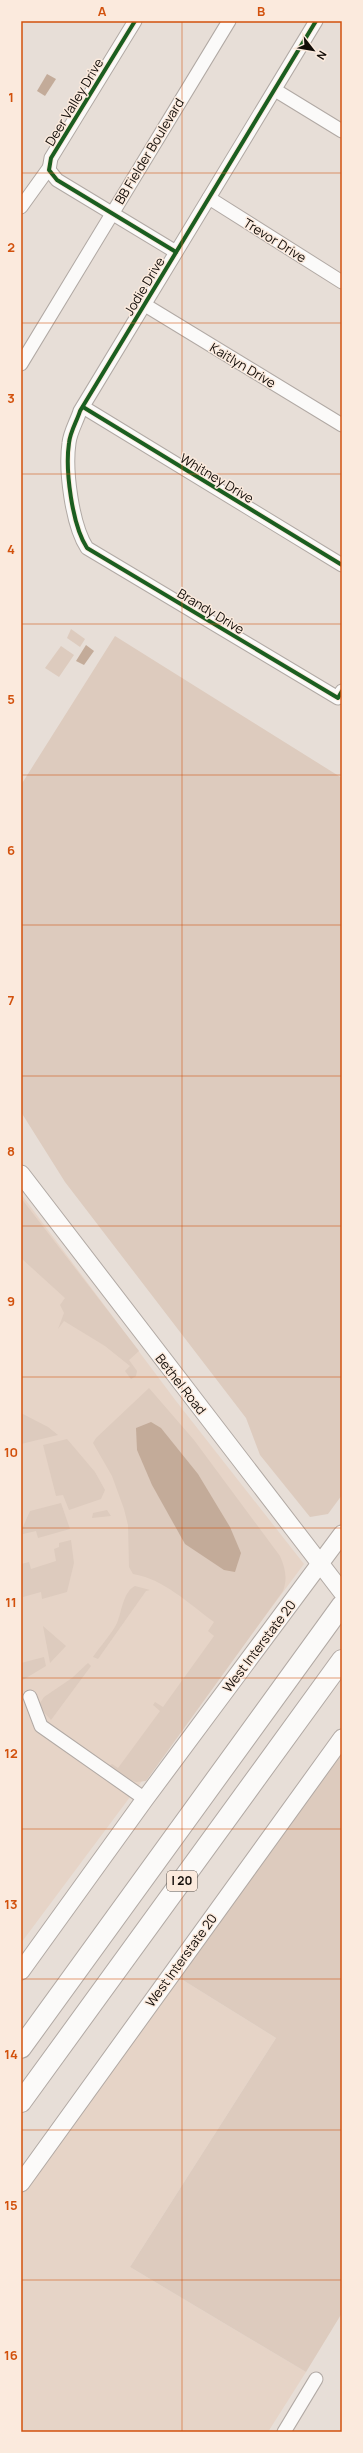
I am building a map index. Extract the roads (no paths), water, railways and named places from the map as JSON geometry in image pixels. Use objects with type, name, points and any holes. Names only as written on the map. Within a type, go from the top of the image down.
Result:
[{"type":"highway","name":"I 20","points":[[21,2048],[342,1605]]},
{"type":"highway","name":"I 20","points":[[21,2102],[342,1660]]},
{"type":"main road","name":"Bethel Road","points":[[21,1174],[342,1592]]},
{"type":"main road","name":"West Interstate 20","points":[[21,1971],[145,1799],[342,1534]]},
{"type":"main road","name":"West Interstate 20","points":[[21,2183],[342,1738]]},
{"type":"street","name":"Deer Valley Drive","points":[[21,207],[24,192],[49,168],[51,158],[135,21]]},
{"type":"street","name":"BB Fielder Boulevard","points":[[21,364],[229,21]]},
{"type":"street","name":"Jodie Drive","points":[[79,536],[69,479],[69,442],[83,407],[316,21]]},
{"type":"street","points":[[274,90],[342,131]]},
{"type":"street","points":[[49,168],[57,180],[176,252]]},
{"type":"street","name":"Trevor Drive","points":[[209,198],[342,282]]},
{"type":"street","name":"Kaitlyn Drive","points":[[145,305],[342,425]]},
{"type":"street","name":"Whitney Drive","points":[[83,407],[342,565]]},
{"type":"street","name":"Brandy Drive","points":[[79,536],[86,548],[340,695]]},
{"type":"street","points":[[30,1697],[41,1726],[145,1799]]},
{"type":"street","points":[[284,2432],[316,2379]]}]
